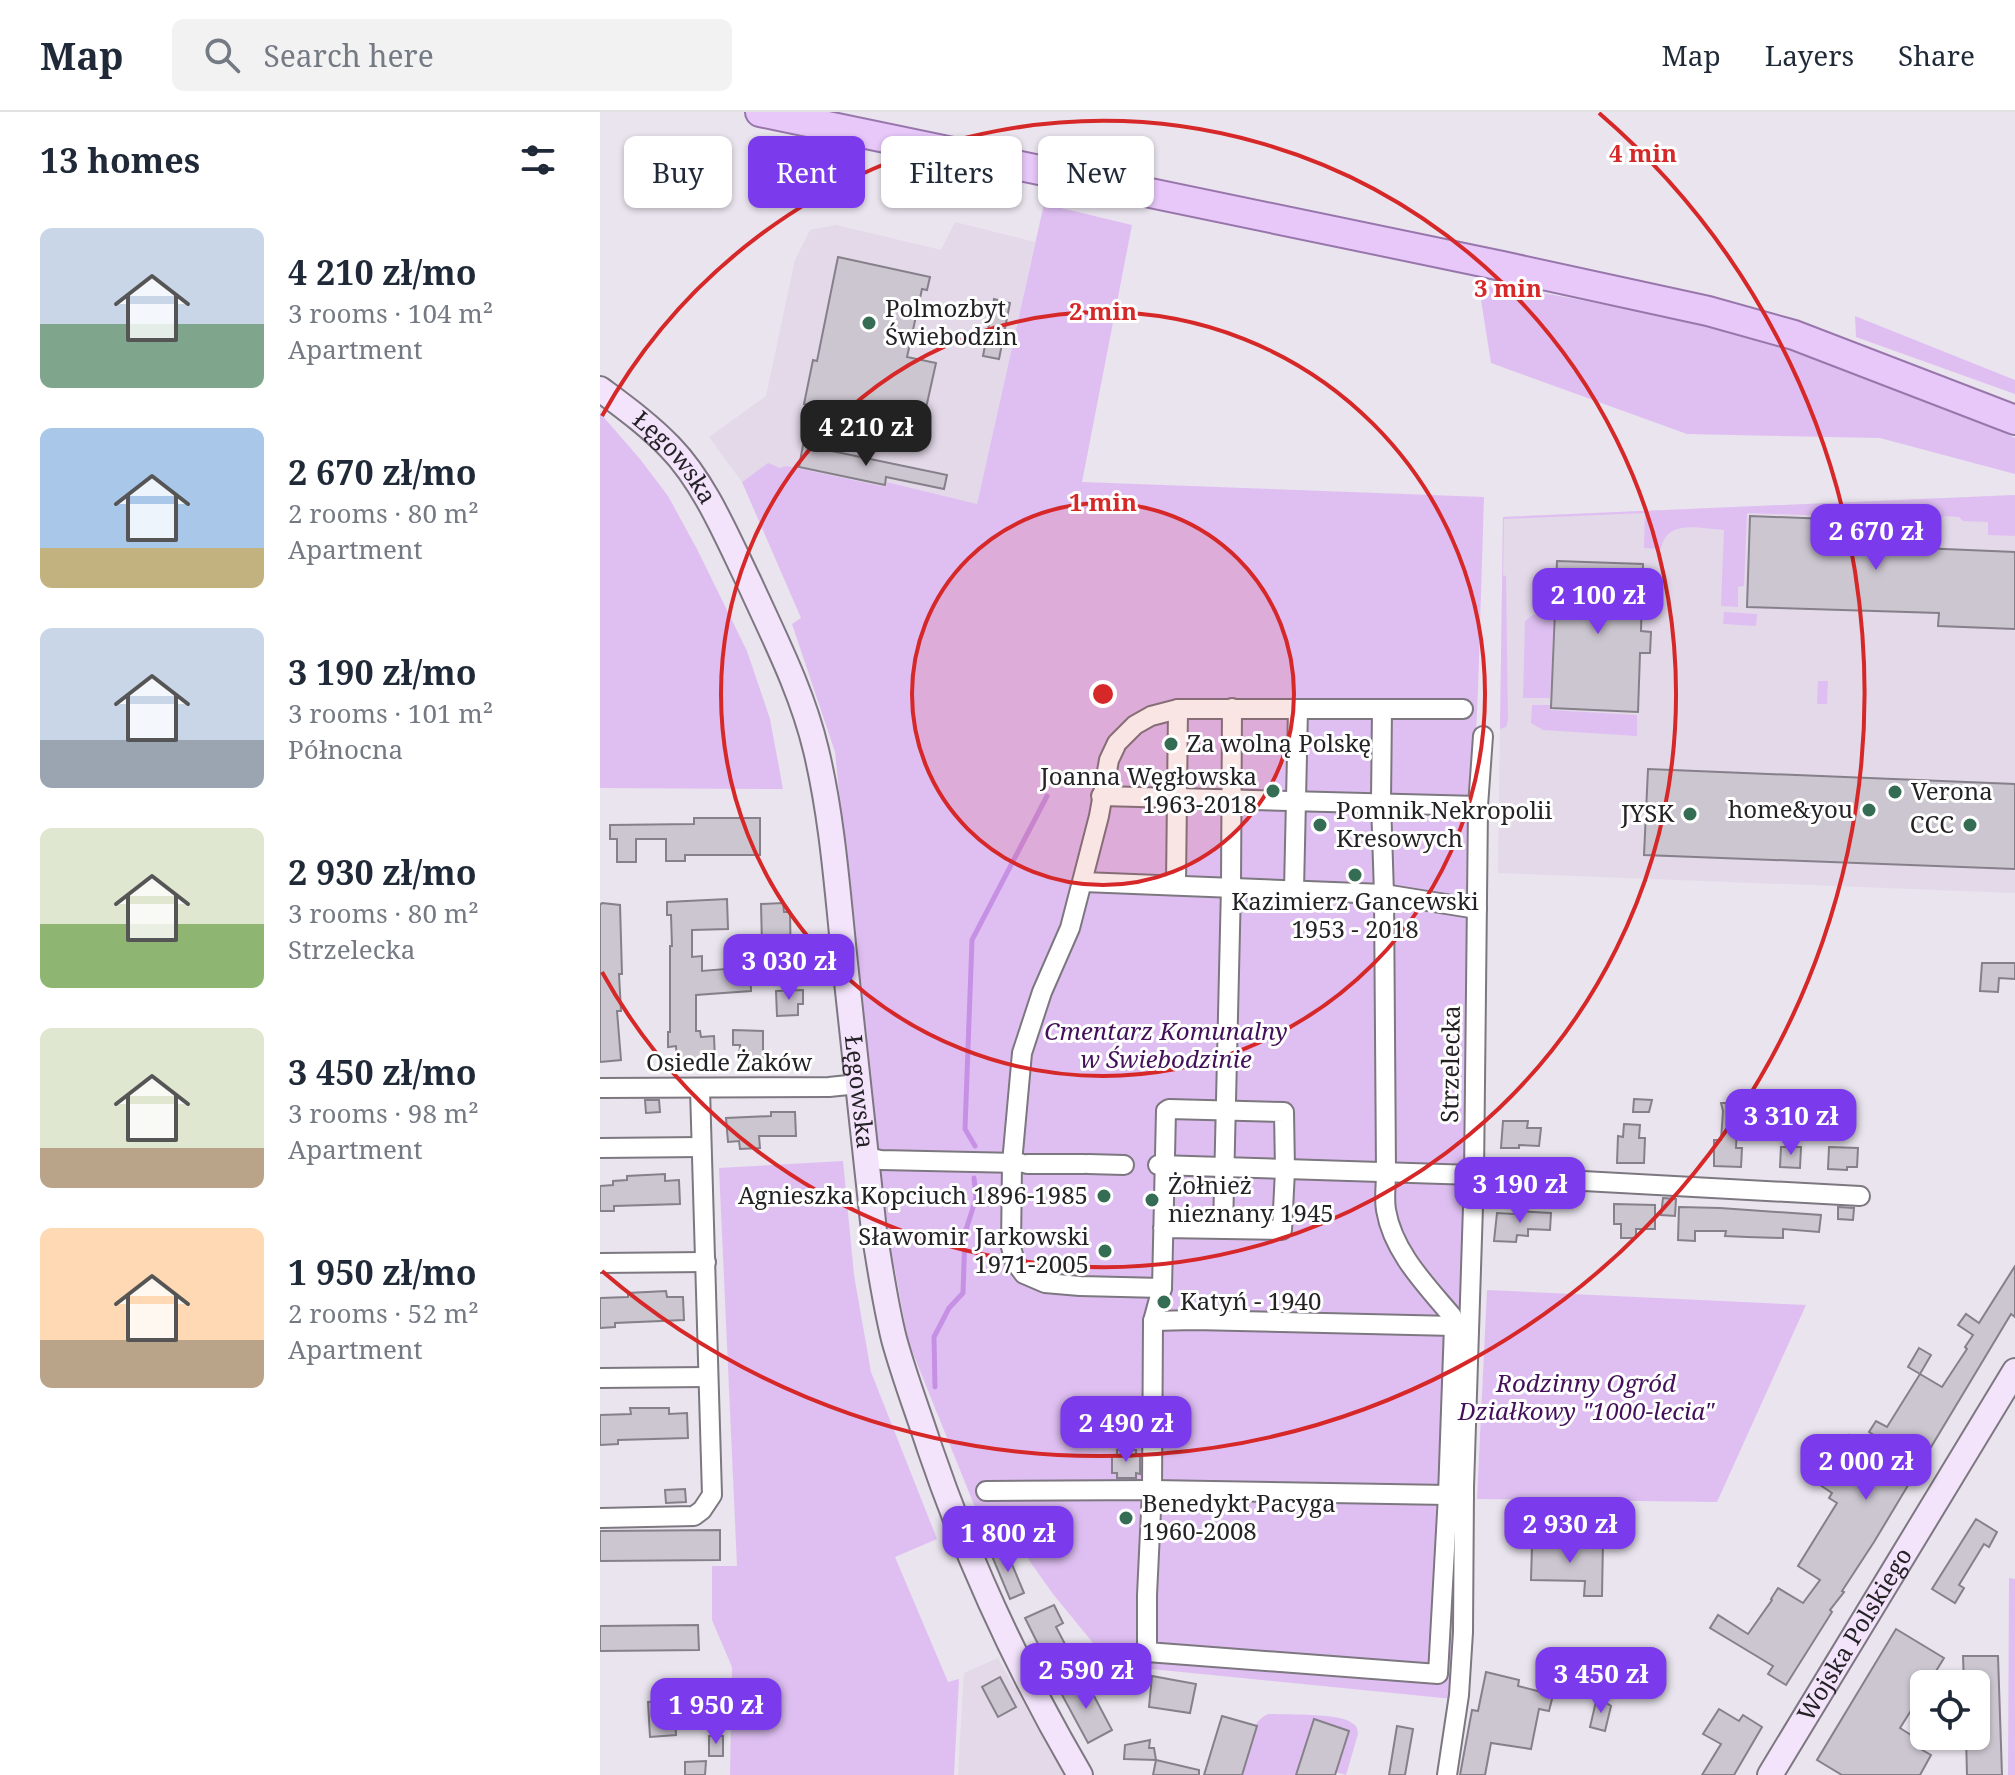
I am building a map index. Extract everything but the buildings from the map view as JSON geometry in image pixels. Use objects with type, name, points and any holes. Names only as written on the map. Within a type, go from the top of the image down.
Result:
[{"type":"main road","points":[[760,112],[1708,311],[1794,335],[2015,420]]},
{"type":"street","name":"Łęgowska","points":[[600,389],[656,433],[695,478],[741,566],[796,687],[816,750],[824,788],[882,1285],[894,1338],[952,1508],[1008,1642],[1080,1775]]},
{"type":"street","points":[[1223,1229],[1232,708]]},
{"type":"street","points":[[1176,884],[1178,709]]},
{"type":"street","points":[[1162,1288],[1045,1283],[1024,1274],[1015,1262],[1011,1247],[1020,1163],[1022,1053],[1042,992],[1070,928],[1099,816],[1109,760],[1117,743],[1143,719],[1178,709],[1463,709]]},
{"type":"street","points":[[1294,890],[1298,709]]},
{"type":"street","points":[[1163,1228],[1282,1230],[1284,1112],[1166,1111],[1159,1165],[1163,1228],[1162,1288],[1153,1321],[1147,1652],[1438,1674],[1456,1496],[1454,1326],[1452,1316],[1406,1259],[1389,1224],[1385,1207],[1382,709]]},
{"type":"street","name":"Strzelecka","points":[[1447,1775],[1459,1695],[1463,1632],[1456,1496],[1474,1175],[1478,806],[1483,736]]},
{"type":"street","points":[[1101,796],[1478,806]]},
{"type":"street","points":[[1083,882],[1384,894],[1477,909]]},
{"type":"street","name":"Osiedle Żaków","points":[[600,1088],[829,1087],[858,1084]]},
{"type":"street","points":[[600,1518],[694,1516],[712,1495],[700,1089]]},
{"type":"street","points":[[600,1148],[701,1147]]},
{"type":"street","points":[[866,1157],[881,1160],[1474,1175],[1860,1196]]},
{"type":"street","points":[[600,1263],[706,1262]]},
{"type":"street","points":[[1153,1321],[1454,1326]]},
{"type":"street","name":"Wojska Polskiego","points":[[1770,1775],[2015,1371]]},
{"type":"street","points":[[600,1378],[707,1377]]},
{"type":"street","points":[[986,1491],[1152,1490],[1456,1496]]},
{"type":"shaded area","points":[[955,222],[1035,242],[977,504],[888,482],[886,487],[768,464],[742,482],[709,437],[766,396],[795,260],[810,230],[836,225],[941,250]]},
{"type":"shaded area","points":[[2015,495],[2015,893],[1498,873],[1503,517]]},
{"type":"shaded area","points":[[998,1658],[1064,1775],[958,1775],[964,1673]]},
{"type":"green space","name":"Cmentarz Komunalny w Świebodzinie","points":[[1043,208],[1061,208],[1132,225],[1082,482],[1484,497],[1469,888],[1465,1293],[1453,1699],[1111,1665],[1053,1594],[1008,1524],[985,1532],[908,1341],[878,1178],[835,752],[792,624],[801,618],[742,482],[768,463],[780,468],[786,466],[886,487],[887,482],[977,504]]},
{"type":"green space","points":[[1502,285],[1699,325],[1780,347],[1860,374],[1939,404],[2015,438],[2015,474],[1880,438],[1687,434],[1491,363],[1481,300],[1490,286]]},
{"type":"green space","points":[[1855,316],[2015,380],[2015,394],[1856,337]]},
{"type":"green space","points":[[600,413],[668,496],[747,651],[770,719],[783,789],[600,788]]},
{"type":"green space","points":[[2015,495],[2015,536],[1988,535],[1988,522],[1963,521],[1959,517],[1944,516],[1940,520],[1747,513],[1744,586],[1738,587],[1738,607],[1721,606],[1724,530],[1677,529],[1664,539],[1661,549],[1644,548],[1645,513],[1504,519],[1508,720],[1506,727],[1500,729],[1503,517]]},
{"type":"green space","points":[[1724,612],[1757,614],[1756,626],[1723,624]]},
{"type":"green space","points":[[1554,614],[1550,698],[1523,698],[1525,621],[1533,615]]},
{"type":"green space","points":[[1818,681],[1828,681],[1827,704],[1817,704]]},
{"type":"green space","points":[[1532,705],[1550,705],[1550,710],[1637,715],[1637,736],[1543,730],[1531,723]]},
{"type":"green space","points":[[843,1161],[854,1275],[871,1372],[937,1539],[895,1557],[948,1682],[959,1679],[954,1775],[730,1775],[732,1667],[712,1620],[712,1566],[737,1566],[719,1168]]},
{"type":"green space","name":"Rodzinny Ogród Działkowy \"1000-lecia\"","points":[[1487,1290],[1806,1305],[1717,1502],[1477,1499]]},
{"type":"green space","points":[[2009,1578],[2015,1579],[2015,1775],[2008,1775]]},
{"type":"green space","points":[[1268,1714],[1325,1716],[1354,1724],[1358,1734],[1346,1775],[1336,1772],[1349,1731],[1314,1719],[1296,1775],[1242,1775],[1252,1732],[1261,1718]]},
{"type":"waterway","points":[[975,1146],[965,1129],[972,940],[1047,796]]},
{"type":"waterway","points":[[935,1387],[934,1337],[949,1308],[963,1293],[965,1233],[976,1198],[974,1178]]},
{"type":"place","name":"Polmozbyt Świebodzin","points":[[869,323]]},
{"type":"place","name":"Za wolną Polskę","points":[[1171,744]]},
{"type":"place","name":"Joanna Węgłowska 1963-2018","points":[[1273,791]]},
{"type":"place","name":"Verona","points":[[1895,792]]},
{"type":"place","name":"home&you","points":[[1869,810]]},
{"type":"place","name":"JYSK","points":[[1690,814]]},
{"type":"place","name":"Pomnik Nekropolii Kresowych","points":[[1320,825]]},
{"type":"place","name":"CCC","points":[[1970,825]]},
{"type":"place","name":"Kazimierz Gancewski 1953 - 2018","points":[[1355,875]]},
{"type":"place","name":"Agnieszka Kopciuch 1896-1985","points":[[1104,1196]]},
{"type":"place","name":"Żołnież nieznany 1945","points":[[1152,1200]]},
{"type":"place","name":"Sławomir Jarkowski 1971-2005","points":[[1105,1251]]},
{"type":"place","name":"Katyń - 1940","points":[[1164,1302]]},
{"type":"place","name":"Benedykt Pacyga 1960-2008","points":[[1126,1518]]}]
